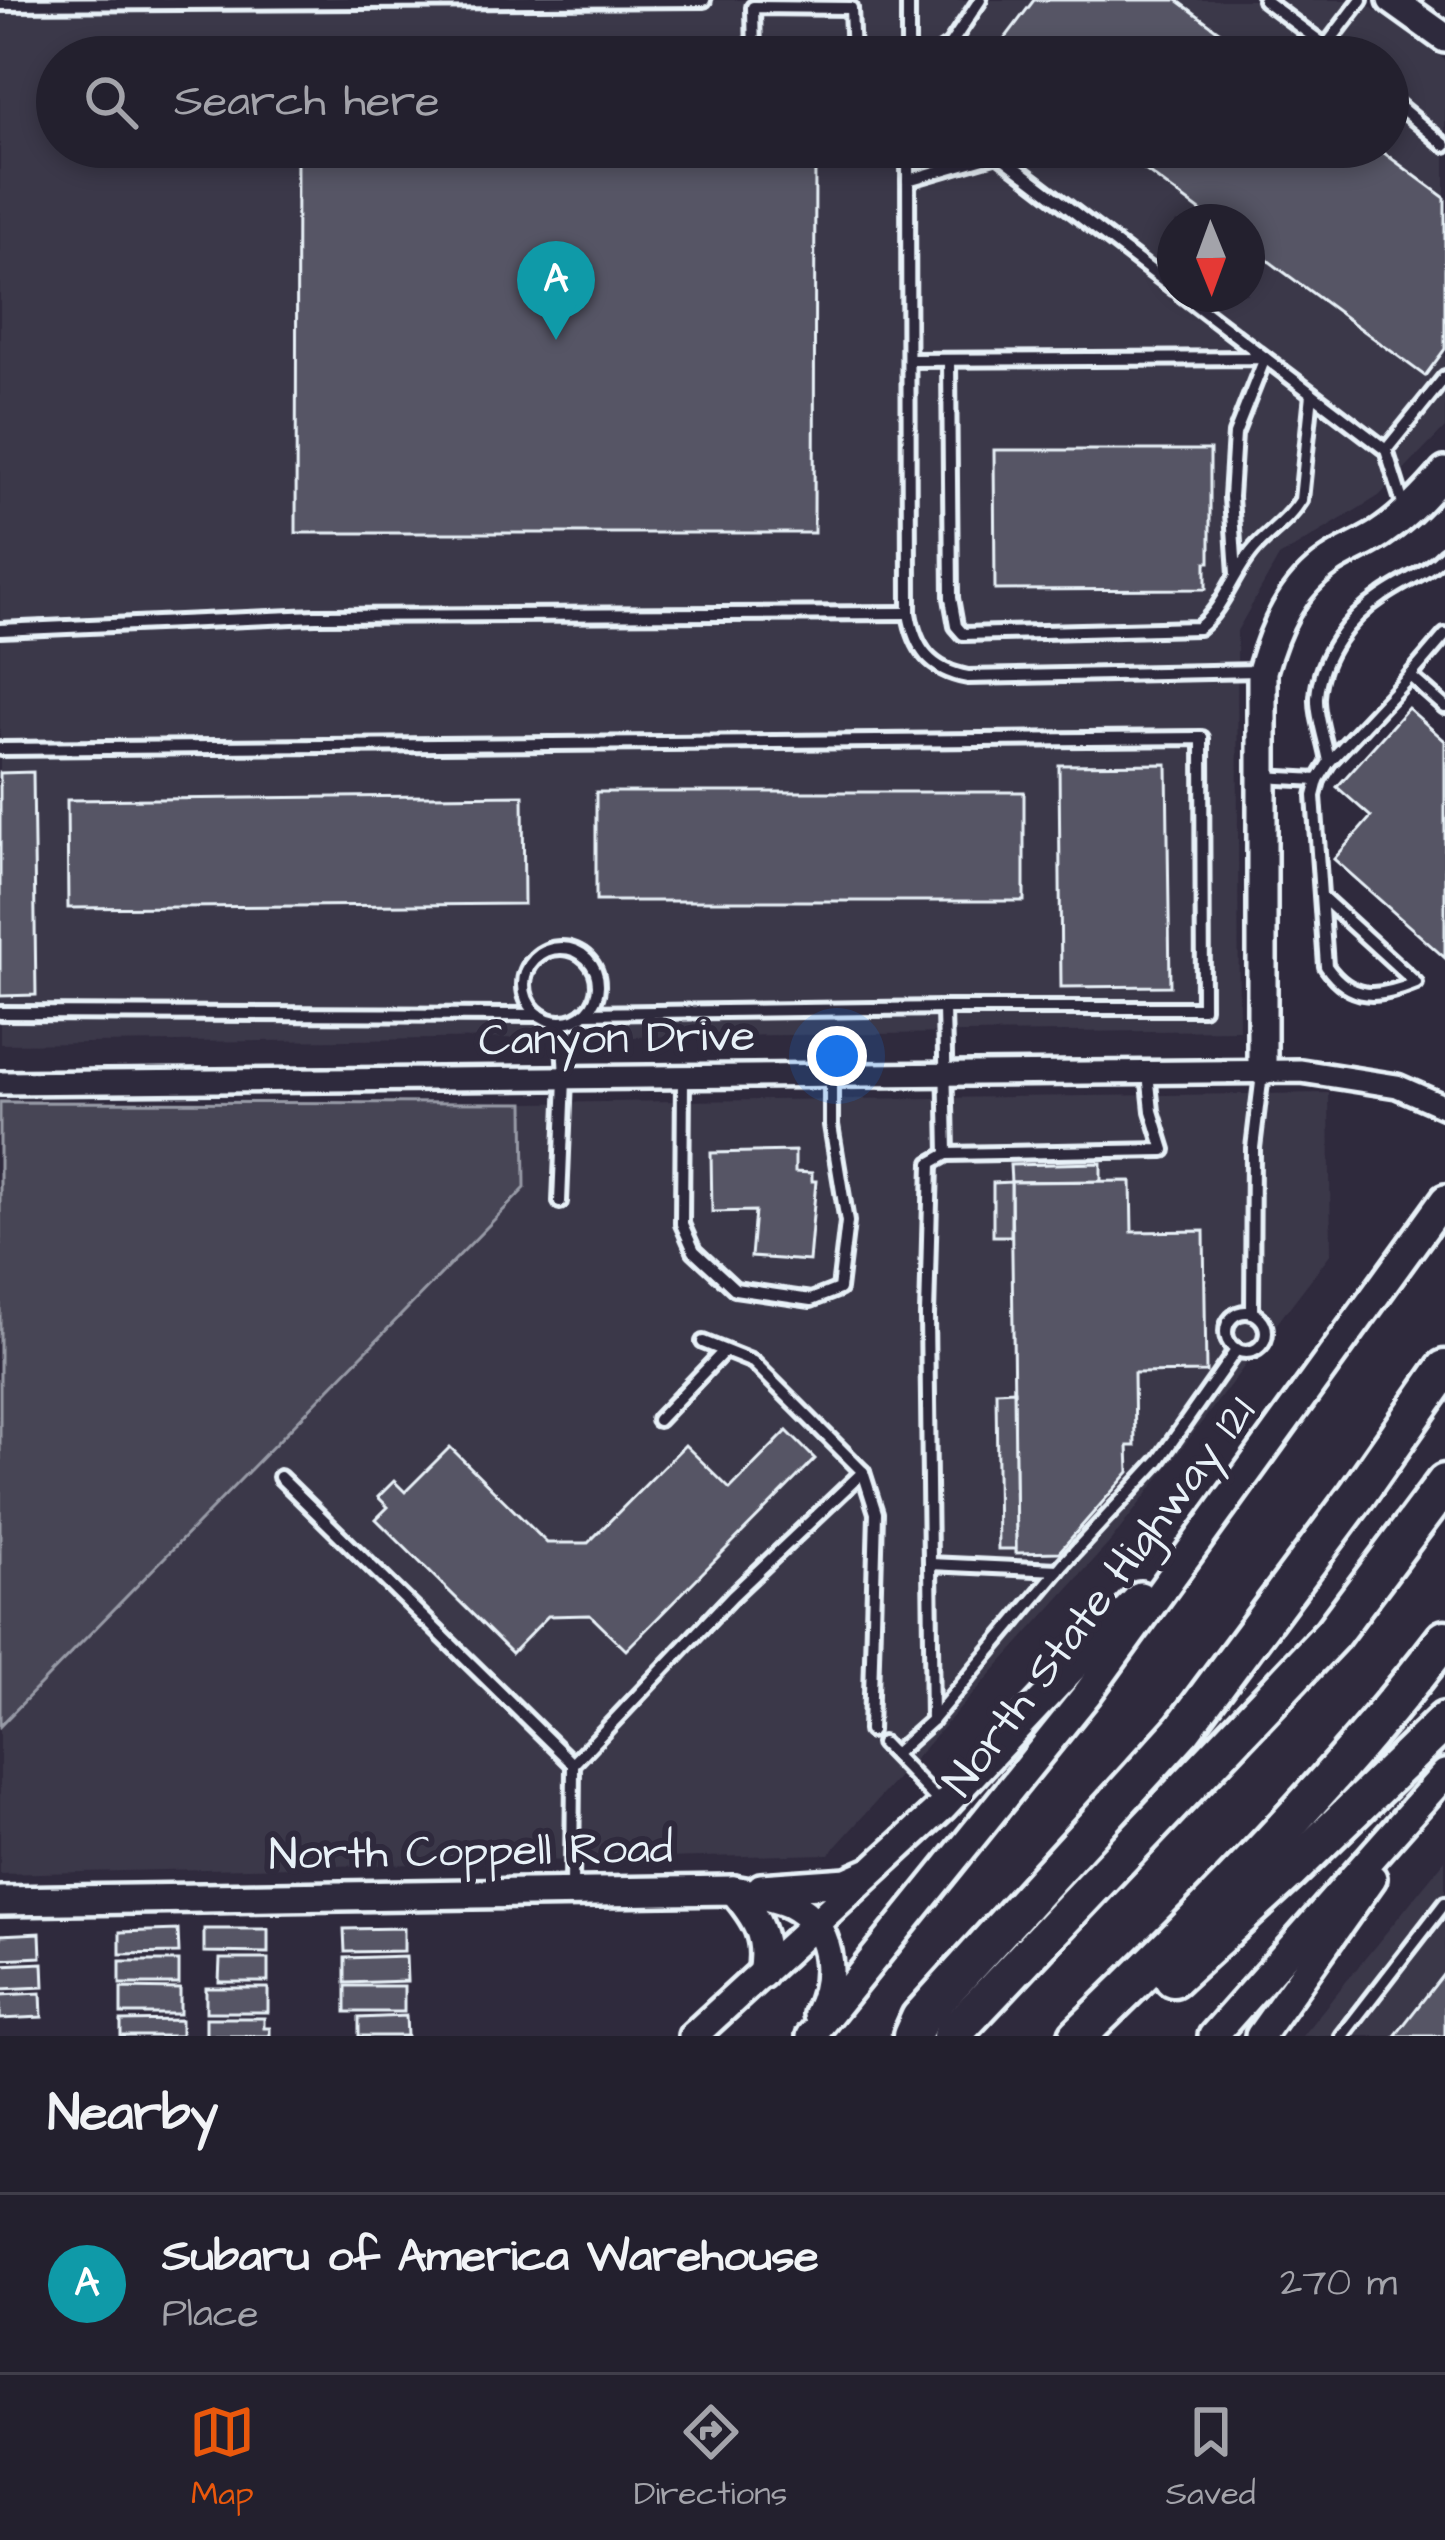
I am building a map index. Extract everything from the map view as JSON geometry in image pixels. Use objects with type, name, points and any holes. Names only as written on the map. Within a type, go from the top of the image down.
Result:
[{"type":"highway","points":[[912,2036],[920,2018],[1183,1729],[1445,1369]]},
{"type":"highway","points":[[952,2036],[1332,1634],[1445,1483]]},
{"type":"highway","points":[[1078,2036],[1261,1853],[1380,1724],[1445,1639]]},
{"type":"highway","points":[[1107,2036],[1289,1872],[1445,1721]]},
{"type":"main road","points":[[1392,0],[1445,38]]},
{"type":"main road","points":[[1262,1071],[1262,671],[1272,636],[1312,574],[1387,530],[1445,472]]},
{"type":"main road","name":"North State Highway 121","points":[[809,2036],[1087,1694],[1445,1199]]},
{"type":"main road","points":[[693,2036],[943,1806],[1133,1604],[1249,1470]]},
{"type":"main road","points":[[1213,2036],[1445,1774]]},
{"type":"main road","points":[[1260,2036],[1445,1774]]},
{"type":"main road","points":[[733,1890],[847,1882],[882,1866]]},
{"type":"main road","points":[[733,1890],[764,1934],[762,1974]]},
{"type":"main road","name":"North Coppell Road","points":[[0,1901],[733,1890],[793,1905],[816,1926]]},
{"type":"main road","points":[[809,2036],[828,1993],[830,1963],[816,1926]]},
{"type":"street","name":"Canyon Drive","points":[[0,1083],[1301,1071],[1397,1086],[1445,1106]]},
{"type":"lane","points":[[0,4],[704,0]]},
{"type":"lane","points":[[908,0],[908,36]]},
{"type":"lane","points":[[955,36],[980,0]]},
{"type":"lane","points":[[1264,0],[1313,36]]},
{"type":"lane","points":[[1333,36],[1360,0]]},
{"type":"lane","points":[[754,36],[753,7],[851,8],[852,36]]},
{"type":"lane","points":[[1409,115],[1445,145]]},
{"type":"lane","points":[[908,168],[910,613],[914,641],[925,656],[950,674],[968,677],[1262,671]]},
{"type":"lane","points":[[908,180],[950,168]]},
{"type":"lane","points":[[1016,168],[1157,276]]},
{"type":"lane","points":[[1204,312],[1386,450],[1406,513]]},
{"type":"lane","points":[[909,360],[1265,358]]},
{"type":"lane","points":[[1236,574],[1234,434],[1265,358]]},
{"type":"lane","points":[[949,360],[951,598],[956,626],[963,634],[1198,628],[1212,617],[1254,549],[1301,500],[1312,394]]},
{"type":"lane","points":[[1386,450],[1445,377]]},
{"type":"lane","points":[[1330,762],[1317,700],[1335,644],[1379,597],[1445,554]]},
{"type":"lane","points":[[0,630],[316,616],[910,613]]},
{"type":"lane","points":[[1322,896],[1416,983],[1381,995],[1339,984],[1326,966],[1314,796],[1330,762],[1445,635]]},
{"type":"lane","points":[[1410,676],[1445,707]]},
{"type":"lane","points":[[0,749],[1202,738],[1203,1008],[584,1012],[562,1022],[539,1015],[0,1012]]},
{"type":"lane","points":[[1262,777],[1318,780]]},
{"type":"lane","points":[[539,1015],[525,996],[526,972],[541,954],[564,948],[586,958],[594,968],[597,992],[584,1012]]},
{"type":"lane","points":[[944,1008],[946,1154]]},
{"type":"lane","points":[[560,1202],[565,1078],[562,1022]]},
{"type":"lane","points":[[1252,1313],[1253,1148],[1262,1071]]},
{"type":"lane","points":[[932,1720],[927,1316],[931,1163],[946,1154],[1164,1150],[1152,1111],[1148,1073]]},
{"type":"lane","points":[[683,1077],[682,1224],[694,1251],[735,1289],[812,1300],[839,1289],[848,1222],[831,1125],[830,1076]]},
{"type":"lane","points":[[1237,1313],[1252,1313],[1264,1324],[1265,1337],[1250,1351],[1237,1349],[1227,1339],[1227,1324],[1237,1313]]},
{"type":"lane","points":[[703,1342],[753,1362],[863,1472],[876,1513],[870,1731]]},
{"type":"lane","points":[[894,1754],[932,1720],[1058,1570],[1159,1460],[1237,1349]]},
{"type":"lane","points":[[658,1420],[724,1352]]},
{"type":"lane","points":[[572,1892],[574,1764],[732,1596],[863,1472]]},
{"type":"lane","points":[[280,1477],[574,1764]]},
{"type":"lane","points":[[930,1564],[1058,1570]]},
{"type":"lane","points":[[882,1743],[943,1806]]},
{"type":"lane","points":[[1342,2036],[1445,1903]]},
{"type":"shaded area","points":[[0,0],[1361,0],[1445,60],[1445,428],[1379,496],[1279,557],[1237,631],[1239,1030],[0,1044]]},
{"type":"shaded area","points":[[1329,1093],[1331,1253],[1111,1541],[829,1854],[0,1874],[0,1726],[525,1188],[524,1103]]},
{"type":"shaded area","points":[[0,1102],[524,1103],[525,1188],[0,1726]]},
{"type":"shaded area","points":[[1445,1860],[1445,2036],[1302,2036]]},
{"type":"building","points":[[1034,0],[1177,0],[1226,36],[1007,36]]},
{"type":"building","points":[[297,168],[815,168],[814,533],[296,533]]},
{"type":"building","points":[[1142,168],[1404,168],[1445,198],[1445,349],[1425,376],[1265,258],[1265,204],[1191,204]]},
{"type":"building","points":[[994,450],[1210,450],[1206,589],[995,590]]},
{"type":"building","points":[[1408,708],[1445,741],[1445,958],[1334,859],[1371,817],[1337,787]]},
{"type":"building","points":[[1167,764],[1170,986],[1061,987],[1059,765]]},
{"type":"building","points":[[33,772],[36,995],[0,996],[0,773]]},
{"type":"building","points":[[596,792],[1024,792],[1024,901],[596,901]]},
{"type":"building","points":[[523,795],[524,904],[68,908],[67,800]]},
{"type":"building","points":[[795,1151],[795,1172],[812,1173],[816,1181],[809,1261],[751,1257],[755,1211],[712,1212],[711,1153]]},
{"type":"building","points":[[1101,1163],[1101,1181],[1011,1182],[1010,1165]]},
{"type":"building","points":[[1131,1181],[1132,1232],[1204,1231],[1206,1372],[1134,1373],[1135,1446],[1128,1446],[1129,1472],[1059,1552],[1016,1553],[1011,1182]]},
{"type":"building","points":[[1011,1182],[1011,1236],[993,1236],[993,1183]]},
{"type":"building","points":[[1014,1390],[1016,1549],[998,1549],[996,1391]]},
{"type":"building","points":[[787,1431],[815,1459],[626,1650],[590,1615],[548,1616],[512,1653],[376,1519],[388,1507],[378,1497],[394,1481],[405,1492],[450,1447],[547,1543],[588,1543],[685,1445],[730,1489]]},
{"type":"building","points":[[404,1928],[404,1951],[345,1952],[344,1929]]},
{"type":"building","points":[[204,1929],[268,1929],[268,1953],[204,1952]]},
{"type":"building","points":[[178,1930],[179,1953],[120,1954],[120,1932]]},
{"type":"building","points":[[40,1933],[41,1957],[0,1959],[0,1935]]},
{"type":"building","points":[[406,1956],[407,1981],[345,1983],[345,1958]]},
{"type":"building","points":[[220,1959],[268,1959],[268,1982],[219,1982]]},
{"type":"building","points":[[120,1961],[179,1961],[179,1984],[120,1984]]},
{"type":"building","points":[[43,1963],[44,1987],[0,1989],[0,1965]]},
{"type":"building","points":[[1445,1972],[1445,2036],[1395,2036]]},
{"type":"building","points":[[346,1986],[404,1986],[404,2012],[346,2012]]},
{"type":"building","points":[[121,1988],[180,1989],[180,2014],[121,2014]]},
{"type":"building","points":[[206,1988],[268,1988],[268,2012],[206,2012]]},
{"type":"building","points":[[41,1993],[42,2017],[0,2019],[0,1995]]},
{"type":"building","points":[[406,2016],[407,2036],[359,2036],[359,2018]]},
{"type":"building","points":[[206,2018],[264,2018],[270,2036],[206,2036]]},
{"type":"building","points":[[181,2020],[181,2036],[121,2036],[121,2021]]},
{"type":"place","name":"Subaru of America Warehouse","points":[[556,340]]}]
